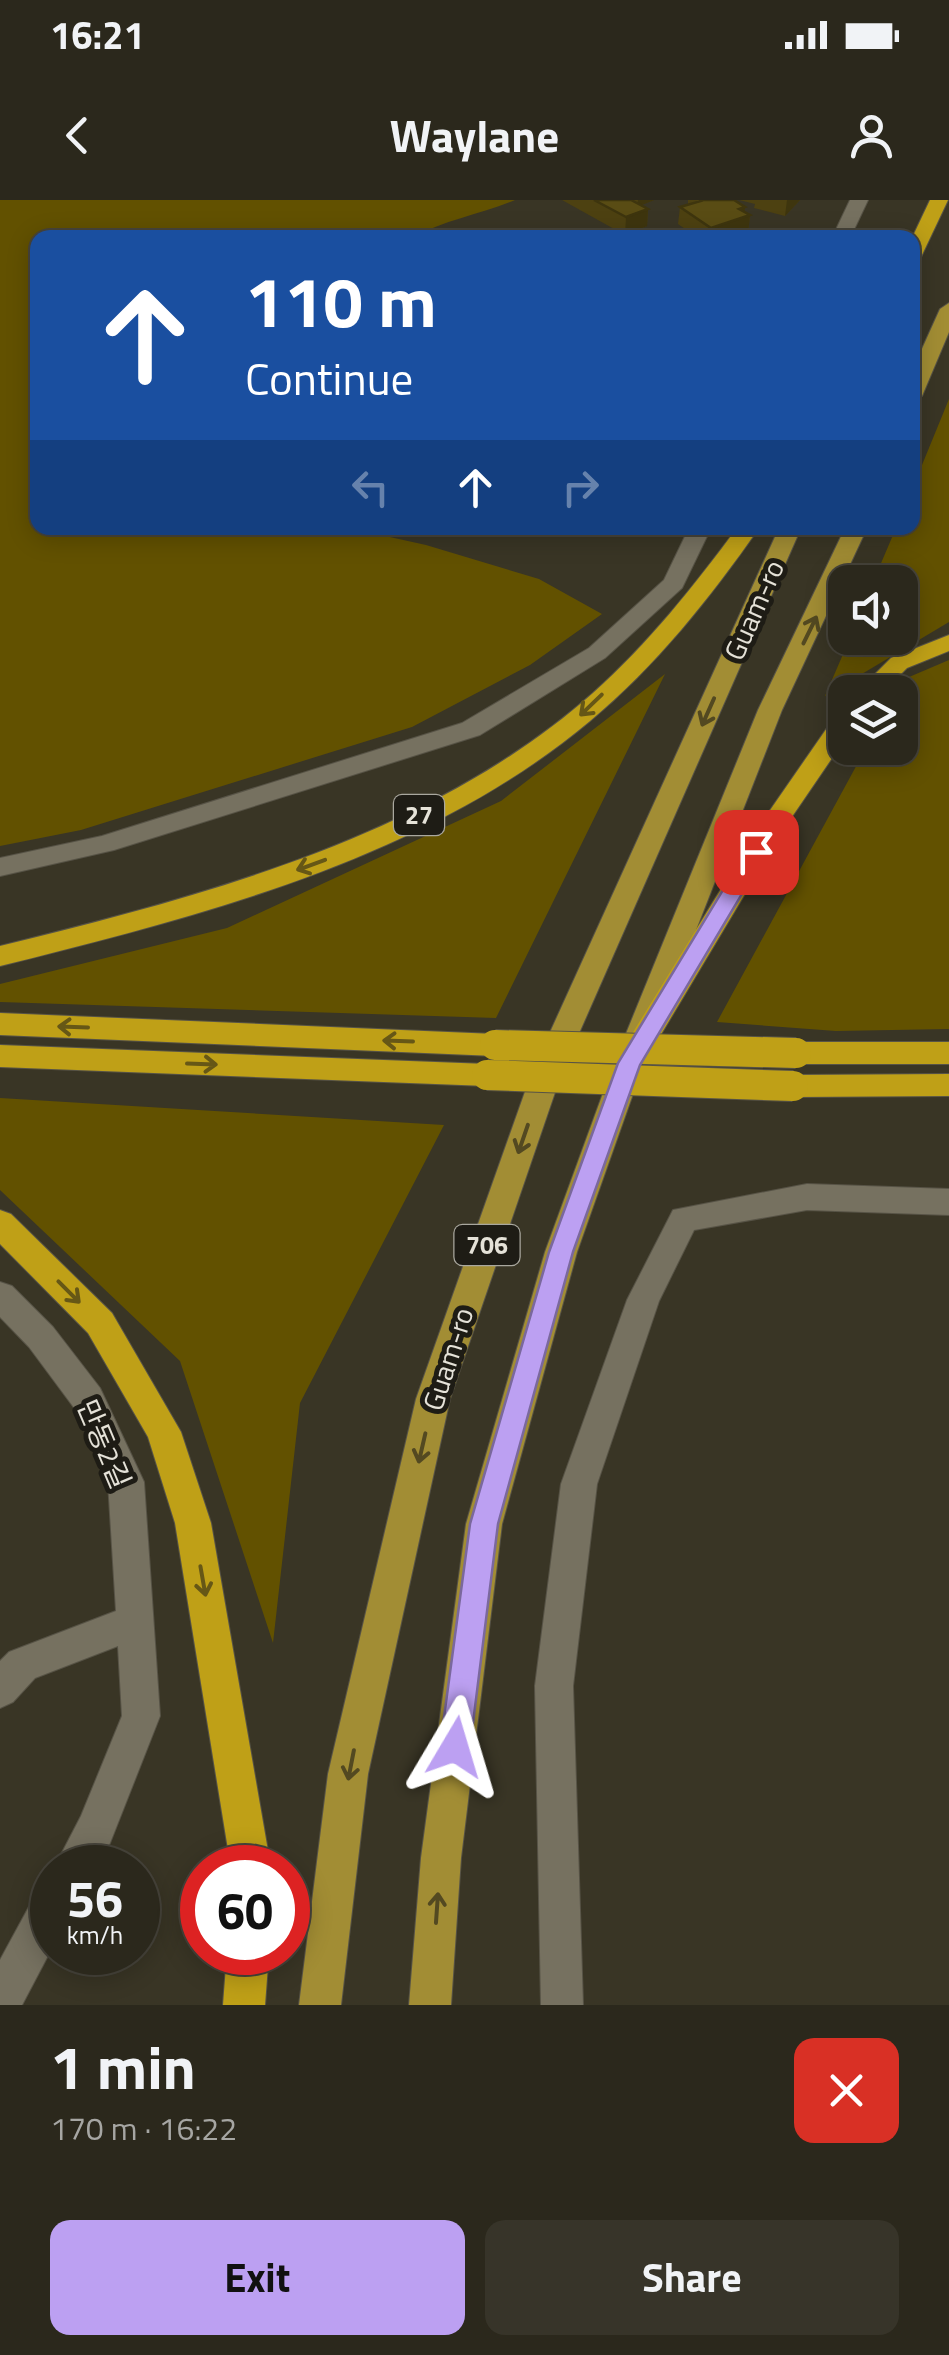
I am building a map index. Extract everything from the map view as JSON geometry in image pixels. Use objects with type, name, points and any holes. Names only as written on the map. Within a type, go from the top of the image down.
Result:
[{"type":"highway","points":[[920,241],[940,200]]},
{"type":"highway","name":"27","points":[[0,956],[146,920],[319,863],[468,790],[577,718],[688,611],[743,535]]},
{"type":"highway","points":[[887,675],[899,663],[949,642]]},
{"type":"highway","points":[[629,1063],[775,822],[828,746]]},
{"type":"highway","points":[[0,1024],[495,1045],[949,1053]]},
{"type":"highway","points":[[0,1056],[794,1086],[949,1085]]},
{"type":"highway","points":[[0,1222],[100,1323],[164,1432],[193,1523],[247,1845]]},
{"type":"highway","points":[[244,2005],[246,1975]]},
{"type":"main road","points":[[920,377],[949,309]]},
{"type":"main road","name":"Guam-ro","points":[[320,2005],[348,1774],[433,1399],[546,1072],[787,535]]},
{"type":"main road","name":"Guam-ro","points":[[430,2005],[441,1858],[484,1524],[561,1252],[629,1063],[770,710],[853,535]]},
{"type":"street","points":[[845,230],[859,200]]},
{"type":"street","points":[[0,868],[104,844],[471,730],[597,653],[674,583],[697,535]]},
{"type":"street","points":[[562,2005],[554,1686],[578,1484],[643,1300],[684,1220],[808,1197],[949,1202]]},
{"type":"street","name":"만동2길","points":[[0,1296],[42,1338],[88,1400],[126,1482],[141,1716],[87,1845]]},
{"type":"street","points":[[0,1689],[22,1665],[136,1621]]},
{"type":"street","points":[[0,2002],[30,1947]]},
{"type":"shaded area","points":[[0,200],[515,200],[429,230],[30,230],[30,535],[381,535],[539,579],[602,614],[530,665],[412,727],[81,830],[0,846]]},
{"type":"shaded area","points":[[949,399],[949,622],[918,640],[918,565],[880,565],[893,535],[920,535],[920,470]]},
{"type":"shaded area","points":[[843,655],[894,655],[860,675],[834,675]]},
{"type":"shaded area","points":[[949,660],[949,1029],[836,1031],[717,1022],[857,765],[918,765],[918,675],[914,675]]},
{"type":"shaded area","points":[[665,674],[496,1018],[0,1002],[0,984],[227,928],[501,801]]},
{"type":"shaded area","points":[[0,1098],[444,1125],[300,1403],[273,1643],[180,1361],[0,1190]]},
{"type":"building","points":[[594,200],[631,200],[648,209],[626,217]]},
{"type":"building","points":[[700,200],[734,200],[745,207],[739,209],[750,215],[711,228],[680,207]]},
{"type":"route","points":[[455,1747],[484,1524],[561,1252],[629,1063],[756,852]]}]
